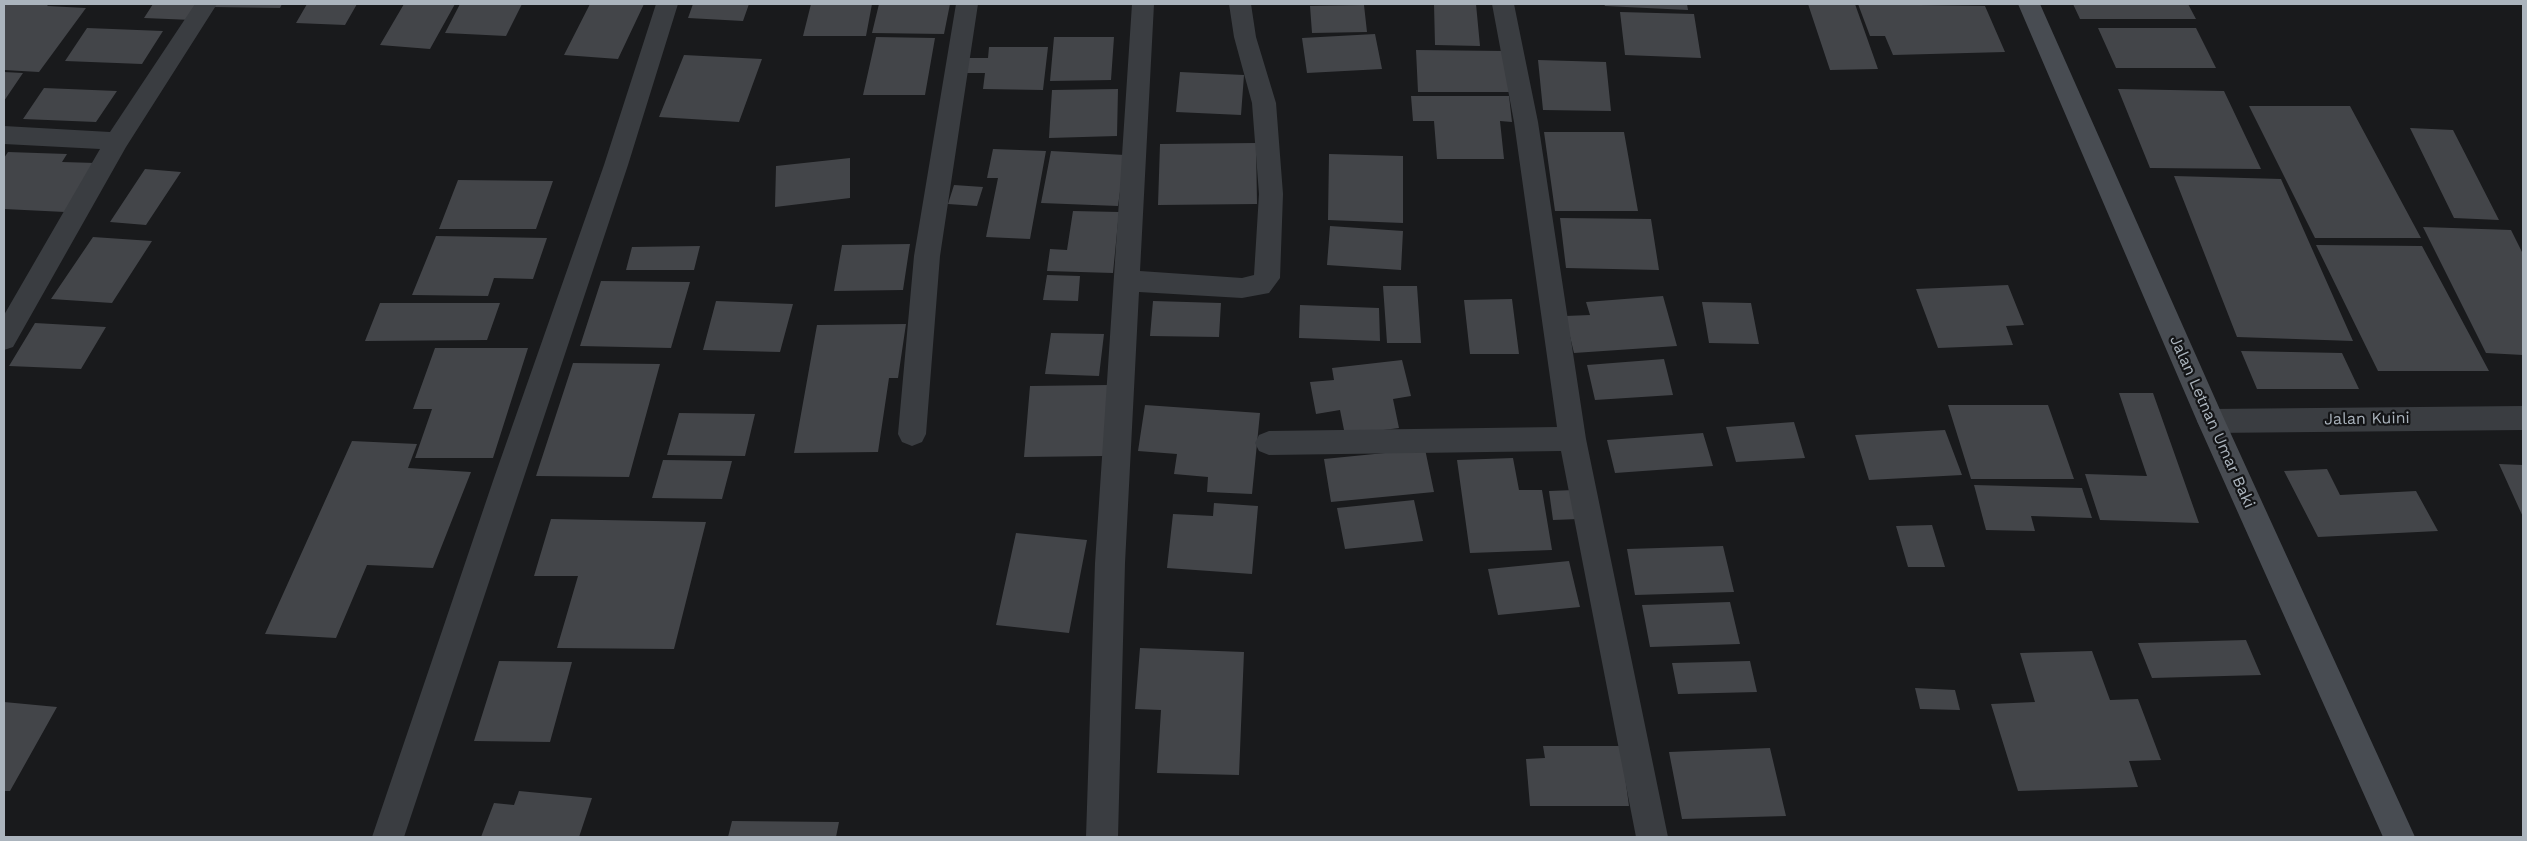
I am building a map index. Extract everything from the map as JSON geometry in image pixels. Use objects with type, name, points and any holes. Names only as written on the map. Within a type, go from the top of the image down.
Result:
[{"type":"street","points":[[4,338],[117,141],[206,4]]},
{"type":"street","points":[[388,837],[508,478],[616,165],[667,4]]},
{"type":"street","points":[[912,434],[927,256],[967,4]]},
{"type":"street","points":[[1102,837],[1110,563],[1143,4]]},
{"type":"street","points":[[1126,281],[1242,288],[1260,286],[1267,278],[1271,194],[1264,103],[1245,37],[1240,4]]},
{"type":"street","points":[[1503,4],[1526,122],[1572,440],[1652,837]]},
{"type":"street","name":"Jalan Letnan Umar Baki","points":[[2029,4],[2210,421],[2399,837]]},
{"type":"street","points":[[4,135],[117,141]]},
{"type":"street","name":"Jalan Kuini","points":[[2210,421],[2523,418]]},
{"type":"street","points":[[1269,443],[1572,440]]},
{"type":"building","points":[[4,4],[49,4],[47,6],[86,8],[39,72],[4,70]]},
{"type":"building","points":[[153,4],[203,4],[192,20],[144,18]]},
{"type":"building","points":[[215,4],[282,4],[280,8],[213,7]]},
{"type":"building","points":[[307,4],[357,4],[345,25],[296,23]]},
{"type":"building","points":[[404,4],[455,4],[430,49],[380,45]]},
{"type":"building","points":[[460,4],[522,4],[506,36],[445,33]]},
{"type":"building","points":[[590,4],[644,4],[618,59],[564,55]]},
{"type":"building","points":[[693,4],[749,4],[743,21],[688,18]]},
{"type":"building","points":[[811,4],[872,4],[866,36],[803,36]]},
{"type":"building","points":[[879,4],[950,4],[944,34],[872,33]]},
{"type":"building","points":[[1434,4],[1476,4],[1480,46],[1435,45]]},
{"type":"building","points":[[1604,4],[1687,4],[1688,10],[1605,6]]},
{"type":"building","points":[[1808,4],[1855,4],[1878,69],[1830,70]]},
{"type":"building","points":[[1858,4],[1985,6],[2005,52],[1893,55],[1885,36],[1870,36]]},
{"type":"building","points":[[2073,4],[2188,4],[2196,19],[2080,19]]},
{"type":"building","points":[[1364,5],[1367,32],[1312,33],[1310,6]]},
{"type":"building","points":[[1620,12],[1694,14],[1701,58],[1625,55]]},
{"type":"building","points":[[87,28],[163,31],[142,64],[65,61]]},
{"type":"building","points":[[2098,28],[2196,28],[2216,68],[2116,68]]},
{"type":"building","points":[[1375,34],[1382,69],[1307,73],[1302,38]]},
{"type":"building","points":[[876,37],[935,38],[925,95],[863,95]]},
{"type":"building","points":[[1054,37],[1114,37],[1111,80],[1050,81]]},
{"type":"building","points":[[989,47],[1048,47],[1043,90],[983,89],[985,73],[964,73],[966,58],[988,58]]},
{"type":"building","points":[[1416,50],[1505,51],[1510,92],[1418,92]]},
{"type":"building","points":[[684,55],[762,59],[739,122],[659,117]]},
{"type":"building","points":[[1538,60],[1606,62],[1611,111],[1543,110]]},
{"type":"building","points":[[4,72],[23,73],[4,101]]},
{"type":"building","points":[[1180,72],[1244,75],[1241,115],[1176,112]]},
{"type":"building","points":[[44,88],[117,91],[96,122],[23,119]]},
{"type":"building","points":[[1118,89],[1117,136],[1049,138],[1052,90]]},
{"type":"building","points":[[2118,89],[2224,91],[2261,169],[2150,168]]},
{"type":"building","points":[[1411,96],[1509,96],[1512,122],[1500,121],[1504,159],[1437,159],[1434,121],[1413,121]]},
{"type":"building","points":[[2249,106],[2350,106],[2421,238],[2315,238]]},
{"type":"building","points":[[2410,128],[2453,130],[2499,220],[2454,218]]},
{"type":"building","points":[[1544,132],[1624,132],[1638,211],[1555,211]]},
{"type":"building","points":[[1256,143],[1257,204],[1158,205],[1160,144]]},
{"type":"building","points":[[993,149],[1046,151],[1030,239],[986,237],[998,178],[987,178]]},
{"type":"building","points":[[1051,151],[1125,155],[1118,206],[1041,203]]},
{"type":"building","points":[[8,152],[67,154],[62,162],[96,163],[65,212],[4,209],[4,158]]},
{"type":"building","points":[[1329,154],[1403,156],[1403,223],[1328,220]]},
{"type":"building","points":[[850,158],[850,198],[775,207],[776,166]]},
{"type":"building","points":[[145,169],[181,172],[146,225],[110,222]]},
{"type":"building","points":[[2174,176],[2281,179],[2353,341],[2237,337]]},
{"type":"building","points":[[458,180],[553,181],[536,229],[439,229]]},
{"type":"building","points":[[954,185],[983,187],[977,206],[948,204]]},
{"type":"building","points":[[1073,211],[1119,212],[1113,273],[1047,271],[1050,249],[1067,250]]},
{"type":"building","points":[[1560,218],[1651,219],[1659,270],[1566,268]]},
{"type":"building","points":[[1330,226],[1403,231],[1401,270],[1327,265]]},
{"type":"building","points":[[2423,227],[2511,230],[2523,254],[2523,355],[2486,353]]},
{"type":"building","points":[[436,236],[547,238],[533,279],[494,278],[488,296],[412,295]]},
{"type":"building","points":[[93,237],[152,241],[112,303],[51,299]]},
{"type":"building","points":[[910,244],[903,290],[834,291],[842,245]]},
{"type":"building","points":[[2316,245],[2422,246],[2489,371],[2378,371]]},
{"type":"building","points":[[700,246],[694,270],[626,270],[632,247]]},
{"type":"building","points":[[1047,275],[1080,276],[1078,301],[1043,300]]},
{"type":"building","points":[[601,281],[690,282],[671,348],[580,346]]},
{"type":"building","points":[[2008,285],[2024,325],[2006,326],[2013,345],[1938,348],[1916,289]]},
{"type":"building","points":[[1383,286],[1417,286],[1421,343],[1387,343]]},
{"type":"building","points":[[1663,296],[1677,346],[1574,353],[1565,316],[1590,315],[1586,302]]},
{"type":"building","points":[[1512,299],[1519,354],[1470,354],[1464,300]]},
{"type":"building","points":[[716,301],[793,304],[780,352],[703,350]]},
{"type":"building","points":[[1153,301],[1221,303],[1219,337],[1150,336]]},
{"type":"building","points":[[1702,302],[1751,303],[1759,344],[1709,343]]},
{"type":"building","points":[[380,303],[500,303],[487,340],[365,341]]},
{"type":"building","points":[[1300,305],[1379,308],[1380,341],[1299,338]]},
{"type":"building","points":[[35,323],[106,327],[81,369],[9,366]]},
{"type":"building","points":[[906,324],[898,378],[889,378],[878,452],[794,453],[817,325]]},
{"type":"building","points":[[1051,333],[1104,334],[1099,376],[1045,374]]},
{"type":"building","points":[[435,348],[528,348],[493,458],[415,458],[432,409],[413,409]]},
{"type":"building","points":[[2241,351],[2342,353],[2359,389],[2257,389]]},
{"type":"building","points":[[1664,359],[1673,395],[1595,400],[1587,365]]},
{"type":"building","points":[[1402,360],[1411,396],[1393,399],[1399,428],[1345,435],[1340,410],[1316,414],[1310,382],[1334,380],[1332,368]]},
{"type":"building","points":[[573,363],[660,364],[629,477],[536,476]]},
{"type":"building","points":[[1108,385],[1104,456],[1024,457],[1030,386]]},
{"type":"building","points":[[2119,393],[2153,393],[2199,523],[2100,520],[2085,474],[2147,476]]},
{"type":"building","points":[[1145,405],[1260,413],[1252,494],[1207,492],[1208,477],[1174,474],[1177,454],[1138,451]]},
{"type":"building","points":[[1948,405],[2048,405],[2074,479],[1971,479]]},
{"type":"building","points":[[679,413],[755,414],[745,456],[667,455]]},
{"type":"building","points":[[1794,422],[1805,458],[1736,462],[1726,427]]},
{"type":"building","points":[[1945,430],[1962,475],[1869,480],[1855,435]]},
{"type":"building","points":[[1703,433],[1713,466],[1615,473],[1607,440]]},
{"type":"building","points":[[352,441],[417,444],[408,468],[471,472],[433,568],[367,565],[336,638],[265,634]]},
{"type":"building","points":[[1425,449],[1434,492],[1331,502],[1324,459]]},
{"type":"building","points":[[1513,458],[1519,490],[1542,490],[1552,550],[1470,553],[1457,460]]},
{"type":"building","points":[[663,460],[732,461],[722,499],[652,498]]},
{"type":"building","points":[[2499,464],[2523,465],[2523,517]]},
{"type":"building","points":[[2327,469],[2340,495],[2416,491],[2438,531],[2318,537],[2284,471]]},
{"type":"building","points":[[1974,485],[2082,488],[2092,518],[2031,516],[2035,531],[1986,530]]},
{"type":"building","points":[[1574,490],[1579,519],[1553,520],[1549,491]]},
{"type":"building","points":[[1414,500],[1423,541],[1345,549],[1337,508]]},
{"type":"building","points":[[1214,503],[1258,506],[1252,574],[1167,568],[1173,514],[1213,516]]},
{"type":"building","points":[[551,519],[706,522],[674,649],[557,648],[578,576],[534,576]]},
{"type":"building","points":[[1932,525],[1945,567],[1908,567],[1896,526]]},
{"type":"building","points":[[1016,533],[1087,540],[1069,633],[996,625]]},
{"type":"building","points":[[1723,546],[1734,592],[1635,595],[1627,549]]},
{"type":"building","points":[[1569,561],[1580,607],[1498,615],[1488,569]]},
{"type":"building","points":[[1730,602],[1740,644],[1650,647],[1642,605]]},
{"type":"building","points":[[2246,640],[2261,675],[2152,678],[2138,643]]},
{"type":"building","points":[[1140,648],[1244,652],[1239,775],[1157,773],[1161,710],[1135,709]]},
{"type":"building","points":[[2092,651],[2110,700],[2138,699],[2161,760],[2129,761],[2138,787],[2018,791],[1991,704],[2035,702],[2020,653]]},
{"type":"building","points":[[499,661],[572,662],[550,742],[474,741]]},
{"type":"building","points":[[1750,661],[1757,692],[1678,694],[1672,663]]},
{"type":"building","points":[[1915,688],[1955,690],[1960,710],[1920,709]]},
{"type":"building","points":[[4,702],[57,707],[10,791],[4,791]]},
{"type":"building","points":[[1543,746],[1621,746],[1629,806],[1530,806],[1526,759],[1545,758]]},
{"type":"building","points":[[1770,748],[1786,816],[1682,819],[1669,752]]},
{"type":"building","points":[[519,791],[592,798],[579,837],[481,837],[494,803],[514,805]]},
{"type":"building","points":[[732,821],[839,822],[836,837],[728,837]]}]
